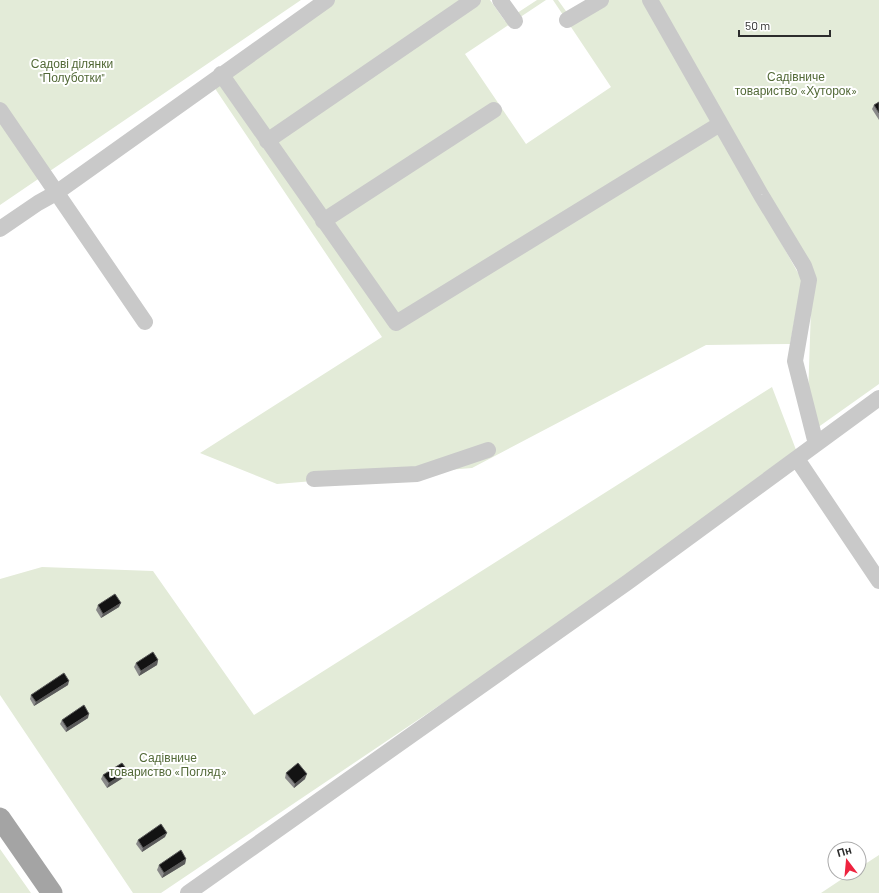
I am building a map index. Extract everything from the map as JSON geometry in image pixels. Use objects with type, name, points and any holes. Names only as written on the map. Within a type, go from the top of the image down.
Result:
[{"type":"main road","points":[[0,818],[52,893]]},
{"type":"street","points":[[0,228],[38,202],[56,193],[221,74],[327,0]]},
{"type":"street","points":[[267,141],[473,0]]},
{"type":"street","points":[[500,0],[515,21]]},
{"type":"street","points":[[567,20],[601,0]]},
{"type":"street","points":[[650,0],[720,124],[804,266],[809,280],[796,361],[816,444]]},
{"type":"street","points":[[221,74],[396,323],[720,124]]},
{"type":"street","points":[[0,110],[145,322]]},
{"type":"street","points":[[323,221],[494,110]]},
{"type":"street","points":[[188,893],[622,586],[879,398]]},
{"type":"street","points":[[314,479],[417,474],[488,450]]},
{"type":"street","points":[[797,459],[879,581]]},
{"type":"green space","name":"Садові ділянки \"Полуботки\"","points":[[0,0],[301,0],[0,205]]},
{"type":"green space","points":[[331,0],[490,0],[505,21],[537,0],[546,0],[465,54],[526,144],[611,87],[553,0],[558,0],[568,14],[595,0],[645,0],[802,280],[790,344],[706,345],[472,468],[277,484],[200,453],[382,337],[214,87]]},
{"type":"green space","name":"Садівниче товариство «Хуторок»","points":[[653,0],[879,0],[879,384],[817,428],[808,397],[812,279]]},
{"type":"green space","name":"Садівниче товариство «Погляд»","points":[[772,387],[798,455],[495,668],[161,893],[133,893],[0,695],[0,579],[42,567],[153,571],[254,715]]},
{"type":"green space","points":[[0,849],[31,893],[0,893]]},
{"type":"green space","points":[[879,855],[879,893],[821,893],[839,881],[867,881],[867,863]]},
{"type":"building","points":[[879,102],[879,113],[874,105]]},
{"type":"building","points":[[115,594],[121,603],[103,614],[98,605]]},
{"type":"building","points":[[153,652],[158,660],[141,671],[136,663]]},
{"type":"building","points":[[64,673],[69,681],[36,702],[31,695]]},
{"type":"building","points":[[84,705],[89,714],[67,728],[62,720]]},
{"type":"building","points":[[122,763],[128,771],[109,783],[103,775]]},
{"type":"building","points":[[298,763],[307,774],[295,784],[286,773]]},
{"type":"building","points":[[161,824],[167,833],[143,848],[138,840]]},
{"type":"building","points":[[181,850],[186,859],[164,873],[159,865]]}]
